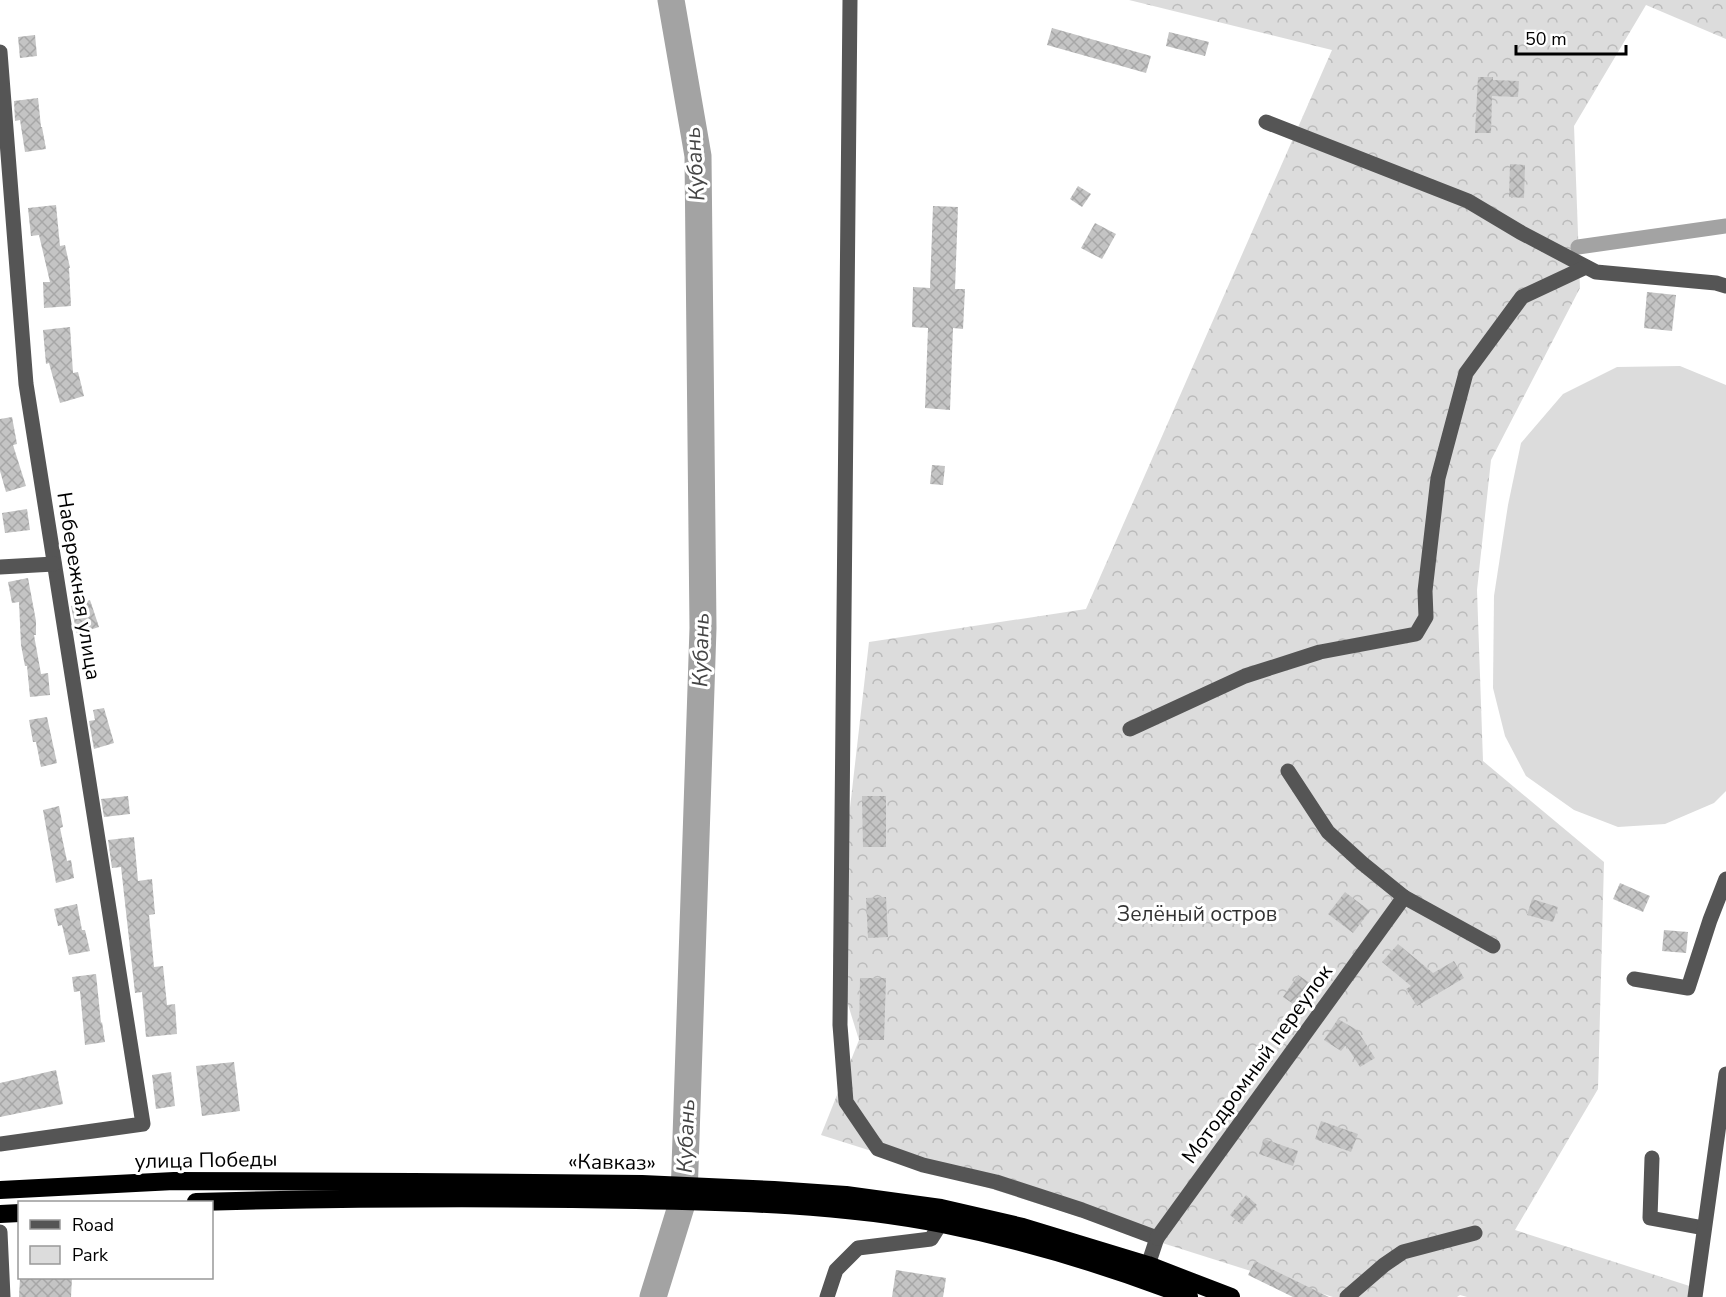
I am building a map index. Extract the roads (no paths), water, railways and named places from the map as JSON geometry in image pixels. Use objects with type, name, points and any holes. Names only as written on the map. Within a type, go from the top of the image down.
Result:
[{"type":"highway","name":"улица Победы","points":[[0,1190],[174,1181],[413,1182]]},
{"type":"highway","name":"«Кавказ»","points":[[413,1182],[642,1185],[844,1202]]},
{"type":"highway","name":"улица Победы","points":[[213,1202],[294,1199],[419,1199]]},
{"type":"highway","name":"«Кавказ»","points":[[419,1199],[844,1202]]},
{"type":"highway","points":[[844,1202],[941,1223],[1076,1258],[1189,1297]]},
{"type":"highway","points":[[844,1202],[941,1208],[1011,1224],[1095,1247],[1232,1297]]},
{"type":"highway","points":[[0,1214],[18,1213]]},
{"type":"street","points":[[850,0],[840,1025],[846,1102],[878,1149],[923,1165],[996,1182],[1082,1210],[1157,1238]]},
{"type":"street","name":"Набережная улица","points":[[0,52],[26,384],[143,1124],[0,1144]]},
{"type":"street","points":[[1266,122],[1468,201],[1520,232],[1596,272],[1716,283],[1726,286]]},
{"type":"street","points":[[1130,729],[1245,676],[1320,652],[1416,634],[1426,617],[1425,591],[1438,477],[1466,374],[1522,297],[1586,267]]},
{"type":"street","points":[[0,567],[54,564]]},
{"type":"street","points":[[1288,771],[1328,832],[1362,863],[1404,897],[1492,946]]},
{"type":"street","points":[[1634,979],[1688,988],[1726,879]]},
{"type":"street","name":"Мотодромный переулок","points":[[1148,1265],[1157,1238],[1404,897]]},
{"type":"street","points":[[1695,1297],[1726,1074]]},
{"type":"street","points":[[1652,1158],[1650,1218],[1704,1228]]},
{"type":"street","points":[[827,1297],[836,1270],[858,1248],[931,1239],[941,1223]]},
{"type":"street","points":[[0,1232],[3,1297]]},
{"type":"street","points":[[1347,1297],[1403,1252],[1475,1233]]},
{"type":"waterway","name":"Кубань","points":[[653,1297],[684,1197],[703,628],[698,156],[671,0]]},
{"type":"waterway","points":[[1578,247],[1726,226]]},
{"type":"park label","name":"Зелёный остров","points":[[1197,914]]}]
